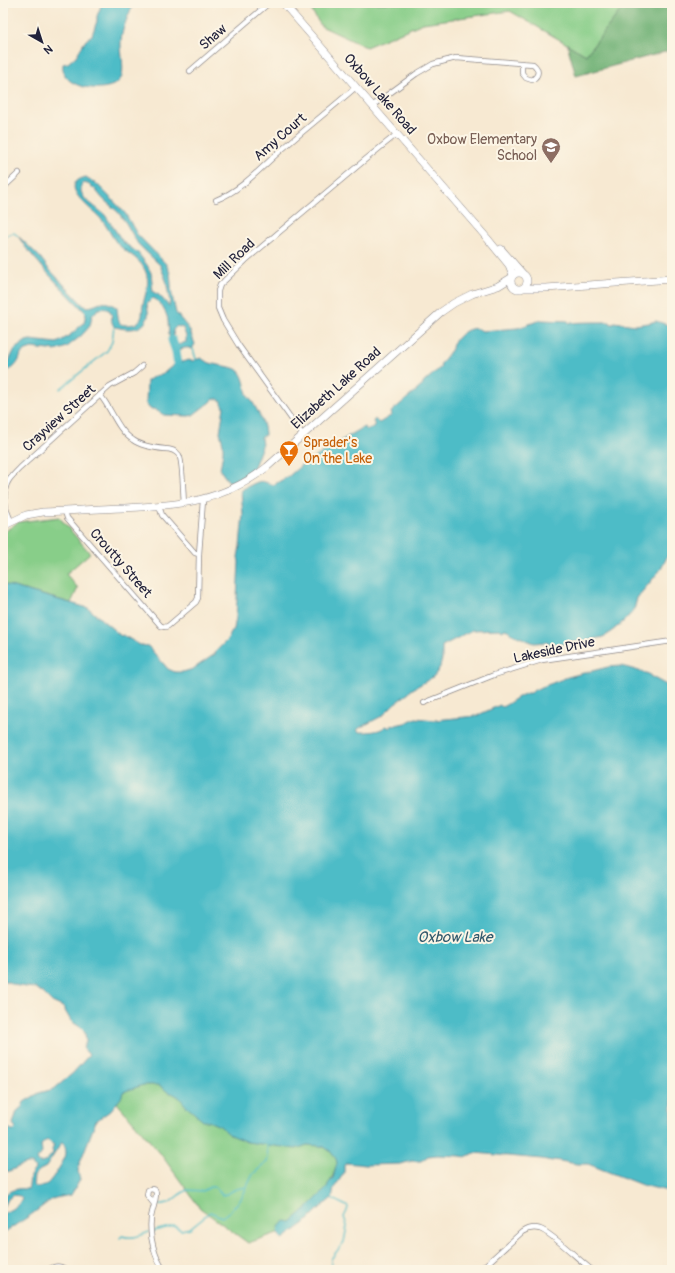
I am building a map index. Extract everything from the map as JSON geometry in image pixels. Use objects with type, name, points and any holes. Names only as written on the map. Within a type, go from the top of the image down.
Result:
[{"type":"street","name":"Shaw","points":[[190,71],[269,3]]},
{"type":"street","name":"Oxbow Lake Road","points":[[283,3],[488,238],[508,263],[512,276]]},
{"type":"street","points":[[372,106],[416,74],[433,64],[456,58],[522,63]]},
{"type":"street","name":"Amy Court","points":[[216,200],[237,190],[274,156],[356,87]]},
{"type":"street","name":"Mill Road","points":[[303,435],[239,346],[223,320],[218,308],[218,290],[224,280],[246,260],[377,149],[397,134]]},
{"type":"street","points":[[3,188],[19,173]]},
{"type":"street","name":"Oxbow Lake Road","points":[[488,238],[504,252],[522,273]]},
{"type":"street","points":[[503,283],[507,274],[508,263]]},
{"type":"street","points":[[573,286],[537,284],[528,280],[522,273],[517,272],[512,276],[511,282],[514,287],[519,289],[546,288],[672,279]]},
{"type":"street","name":"Elizabeth Lake Road","points":[[3,526],[10,521],[26,515],[43,512],[184,504],[204,500],[228,491],[267,467],[441,312],[470,295],[503,283],[512,276]]},
{"type":"street","points":[[524,288],[528,280]]},
{"type":"street","name":"Elizabeth Lake Road","points":[[470,295],[484,294],[505,287],[514,287]]},
{"type":"street","name":"Crayview Street","points":[[10,521],[5,506],[5,493],[8,481],[20,468],[110,386],[134,373],[142,366]]},
{"type":"street","points":[[100,395],[105,400],[124,432],[133,440],[178,453],[181,460],[184,504]]},
{"type":"street","points":[[159,506],[162,515],[195,553],[199,554],[204,500]]},
{"type":"street","name":"Croutty Street","points":[[64,511],[67,518],[161,626],[168,626],[197,600],[199,554]]},
{"type":"street","name":"Lakeside Drive","points":[[424,703],[494,675],[542,660],[672,640]]},
{"type":"street","points":[[154,1204],[151,1220],[153,1241],[156,1255],[164,1270]]},
{"type":"street","points":[[480,1270],[522,1232],[530,1228],[539,1229],[548,1234],[592,1270]]},
{"type":"street","points":[[48,1270],[56,1266],[60,1266],[66,1270]]},
{"type":"green space","points":[[307,3],[629,3],[624,6],[586,55],[510,11],[423,23],[366,47],[321,26]]},
{"type":"green space","points":[[629,3],[672,3],[672,50],[576,76],[567,44],[586,55],[624,6]]},
{"type":"green space","points":[[59,517],[90,553],[66,574],[78,588],[71,603],[3,584],[3,533],[18,522]]},
{"type":"green space","points":[[154,1066],[342,1155],[323,1198],[286,1230],[248,1243],[200,1208],[160,1153],[105,1089]]},
{"type":"water","points":[[100,3],[133,3],[124,26],[122,36],[122,76],[115,84],[106,87],[97,88],[77,85],[69,80],[64,73],[63,64],[68,63],[76,56],[86,40],[92,35],[101,6]]},
{"type":"water","points":[[86,177],[98,185],[125,213],[137,234],[166,264],[170,273],[172,295],[176,313],[189,329],[195,344],[192,349],[186,348],[175,352],[170,341],[168,321],[165,311],[153,298],[147,304],[148,316],[146,321],[137,328],[124,329],[115,327],[112,322],[111,312],[107,309],[98,309],[92,316],[90,326],[81,336],[67,347],[55,351],[52,349],[32,348],[26,350],[21,354],[19,360],[13,368],[3,371],[3,361],[9,361],[15,349],[26,341],[30,340],[57,343],[69,336],[84,323],[86,313],[52,278],[26,248],[18,236],[40,257],[48,268],[84,306],[88,307],[103,303],[111,304],[117,308],[120,323],[124,325],[135,324],[142,316],[148,283],[147,274],[139,261],[116,242],[101,219],[79,198],[74,186],[77,181]],"holes":[[[83,183],[94,188],[103,199],[118,212],[138,244],[160,265],[166,280],[170,302],[169,306],[159,295],[153,292],[151,273],[138,253],[123,242],[105,215],[85,199],[81,192],[81,186]],[[177,326],[183,328],[186,336],[186,342],[178,345],[174,340],[173,330]]]},
{"type":"water","name":"Oxbow Lake","points":[[541,320],[568,321],[569,323],[610,322],[611,324],[614,324],[614,322],[635,325],[656,321],[668,325],[672,324],[672,547],[661,569],[637,598],[634,610],[624,621],[603,637],[583,642],[563,644],[546,642],[534,643],[510,633],[510,631],[505,629],[502,631],[500,629],[473,630],[442,646],[442,659],[440,667],[433,677],[411,690],[382,716],[357,730],[359,732],[377,731],[386,726],[390,728],[391,726],[405,723],[416,718],[435,720],[476,716],[500,705],[502,707],[524,694],[531,693],[534,690],[568,677],[608,667],[622,666],[649,674],[672,688],[672,1192],[642,1185],[588,1164],[577,1164],[554,1160],[475,1153],[465,1157],[437,1155],[428,1156],[421,1161],[412,1161],[400,1164],[366,1165],[347,1163],[344,1165],[344,1173],[334,1188],[332,1198],[305,1223],[283,1239],[278,1232],[281,1224],[286,1221],[291,1222],[308,1207],[327,1188],[328,1184],[333,1178],[337,1163],[330,1151],[320,1146],[307,1145],[296,1149],[247,1142],[230,1135],[220,1126],[208,1121],[203,1121],[186,1106],[179,1097],[169,1093],[159,1085],[143,1085],[123,1092],[121,1098],[110,1111],[96,1121],[79,1165],[78,1171],[80,1180],[71,1195],[51,1200],[3,1233],[3,1214],[20,1203],[22,1198],[20,1196],[13,1195],[8,1199],[3,1209],[3,1197],[8,1192],[14,1190],[28,1189],[30,1176],[35,1169],[32,1164],[24,1164],[7,1172],[3,1172],[3,1129],[8,1128],[14,1130],[16,1128],[13,1124],[17,1111],[22,1107],[24,1102],[39,1093],[54,1089],[73,1073],[89,1055],[83,1048],[86,1042],[85,1032],[71,1021],[63,1007],[52,1002],[43,993],[35,988],[18,986],[3,980],[3,584],[88,608],[121,636],[123,635],[140,645],[148,646],[168,669],[175,672],[183,672],[193,669],[215,654],[216,651],[228,639],[234,629],[236,617],[238,557],[243,514],[241,492],[245,488],[261,481],[273,485],[289,476],[306,461],[308,463],[327,449],[364,427],[367,430],[375,426],[373,421],[375,419],[379,423],[392,415],[391,412],[423,385],[423,383],[441,367],[440,365],[452,349],[455,341],[468,330],[478,329],[482,331],[518,328]],"holes":[[[47,1140],[54,1145],[52,1150],[53,1153],[45,1161],[39,1163],[37,1159],[42,1153],[41,1145]],[[62,1142],[64,1144],[66,1154],[61,1165],[47,1184],[35,1187],[33,1185],[34,1176],[46,1167]]]},
{"type":"water","points":[[201,358],[209,363],[232,367],[241,373],[248,396],[257,409],[264,426],[265,435],[261,437],[262,446],[253,469],[238,481],[228,481],[220,470],[223,444],[220,432],[224,407],[221,401],[214,399],[193,415],[189,416],[164,415],[154,409],[150,409],[146,404],[147,381],[164,373],[177,364],[188,360],[192,361]]},
{"type":"waterway","points":[[3,238],[14,233],[18,236]]},
{"type":"waterway","points":[[60,389],[107,351],[112,342],[114,326]]},
{"type":"waterway","points":[[172,340],[176,351],[179,375]]},
{"type":"waterway","points":[[193,349],[196,359]]},
{"type":"waterway","points":[[154,1231],[174,1226],[181,1230],[190,1228],[210,1212],[222,1217],[230,1211],[241,1199],[253,1174],[267,1162],[267,1146]]},
{"type":"waterway","points":[[156,1205],[169,1203],[187,1190],[203,1191],[210,1187],[215,1187],[222,1195],[224,1195],[236,1189],[247,1187]]},
{"type":"waterway","points":[[327,1270],[331,1266],[331,1259],[344,1242],[347,1226],[344,1217],[348,1207],[332,1198]]},
{"type":"waterway","points":[[120,1238],[122,1236],[136,1237],[149,1232]]},
{"type":"place","name":"Oxbow Elementary School","points":[[551,164]]},
{"type":"place","name":"Sprader's On the Lake","points":[[289,467]]}]
